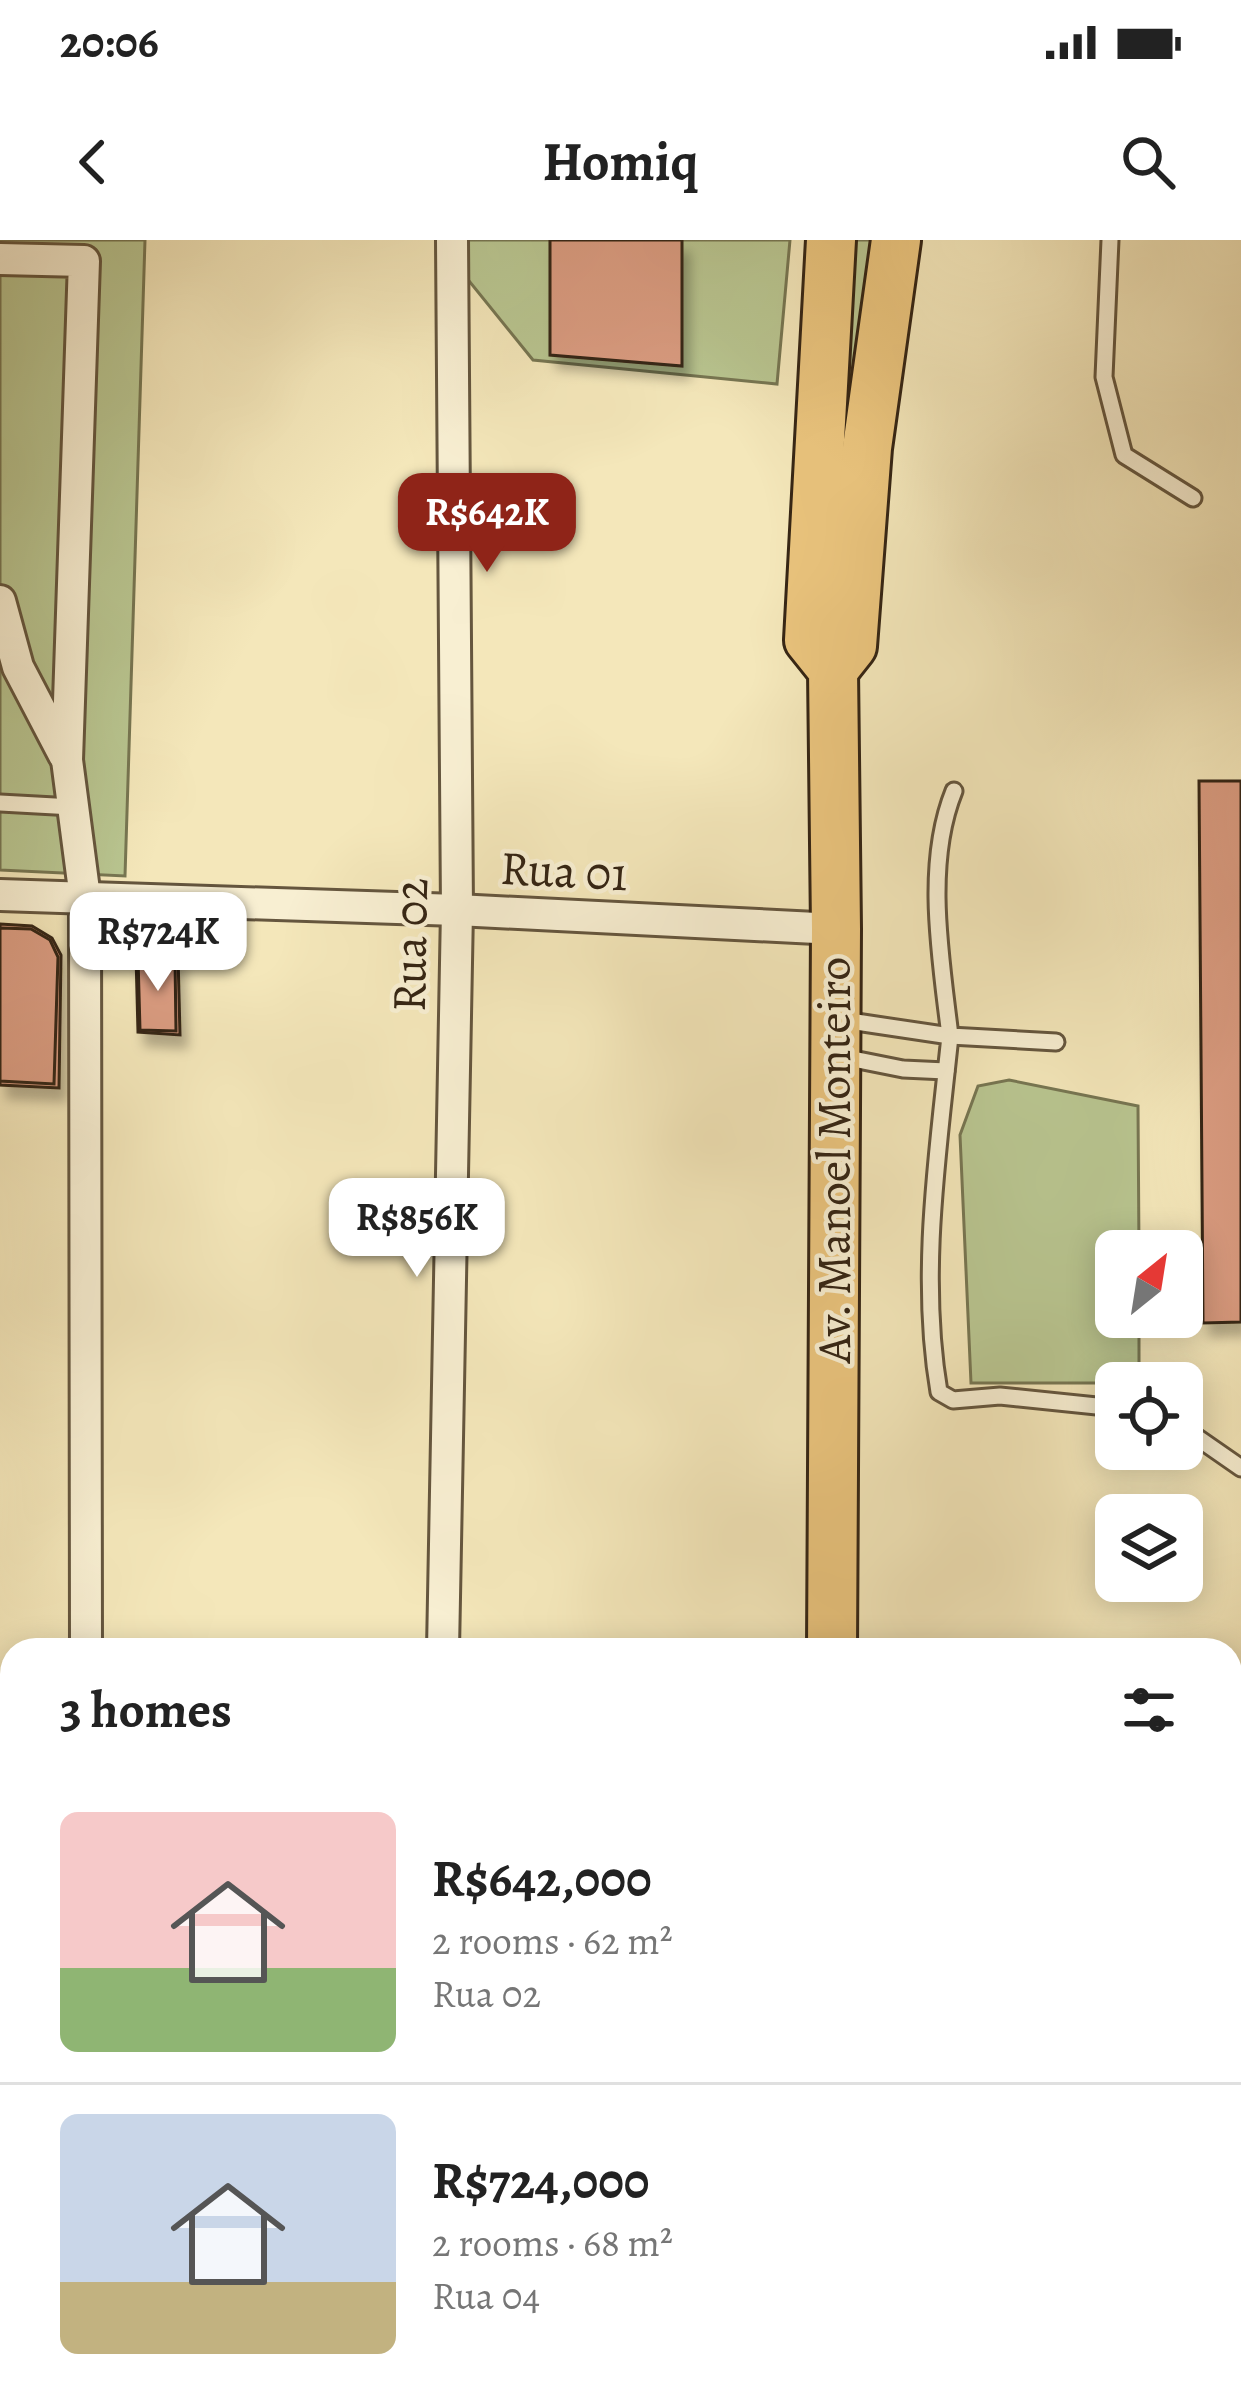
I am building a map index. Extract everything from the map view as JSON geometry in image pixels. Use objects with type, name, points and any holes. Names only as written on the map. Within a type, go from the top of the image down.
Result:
[{"type":"main road","name":"Av. Manoel Monteiro","points":[[831,240],[808,640],[833,670]]},
{"type":"main road","name":"Av. Manoel Monteiro","points":[[832,1638],[833,670],[852,646],[866,448],[896,240]]},
{"type":"street","name":"Rua 02","points":[[443,1638],[457,910],[452,240]]},
{"type":"street","points":[[0,259],[84,250],[67,760],[85,898],[86,1638]]},
{"type":"street","points":[[0,601],[18,667],[67,760]]},
{"type":"street","name":"Rua 01","points":[[0,896],[457,910],[836,929]]},
{"type":"lane","points":[[1110,240],[1104,376],[1124,454],[1193,497]]},
{"type":"lane","points":[[954,791],[945,813],[938,877],[950,1036],[934,1194],[931,1342],[940,1392],[953,1400],[1000,1396],[1095,1406]]},
{"type":"lane","points":[[0,803],[73,807]]},
{"type":"lane","points":[[835,1037],[950,1036],[1056,1042]]},
{"type":"lane","points":[[835,1037],[903,1069],[946,1071]]},
{"type":"lane","points":[[1203,1442],[1241,1468]]},
{"type":"green space","points":[[0,240],[145,240],[125,876],[0,870]]},
{"type":"green space","points":[[436,240],[790,240],[777,384],[533,360]]},
{"type":"green space","points":[[846,240],[877,240],[841,496]]},
{"type":"green space","points":[[1009,1080],[1138,1106],[1139,1230],[1095,1230],[1095,1338],[1139,1338],[1139,1362],[1095,1362],[1095,1383],[971,1383],[960,1135],[978,1086]]},
{"type":"building","points":[[550,240],[682,240],[682,366],[550,355]]},
{"type":"building","points":[[1199,781],[1241,781],[1241,1322],[1203,1323]]},
{"type":"building","points":[[0,924],[32,926],[52,938],[61,955],[59,1088],[0,1085]]},
{"type":"building","points":[[0,928],[31,929],[50,940],[58,957],[54,1084],[0,1081]]},
{"type":"building","points":[[136,955],[178,955],[180,1035],[138,1032]]},
{"type":"building","points":[[138,958],[175,959],[176,1031],[140,1030]]}]
